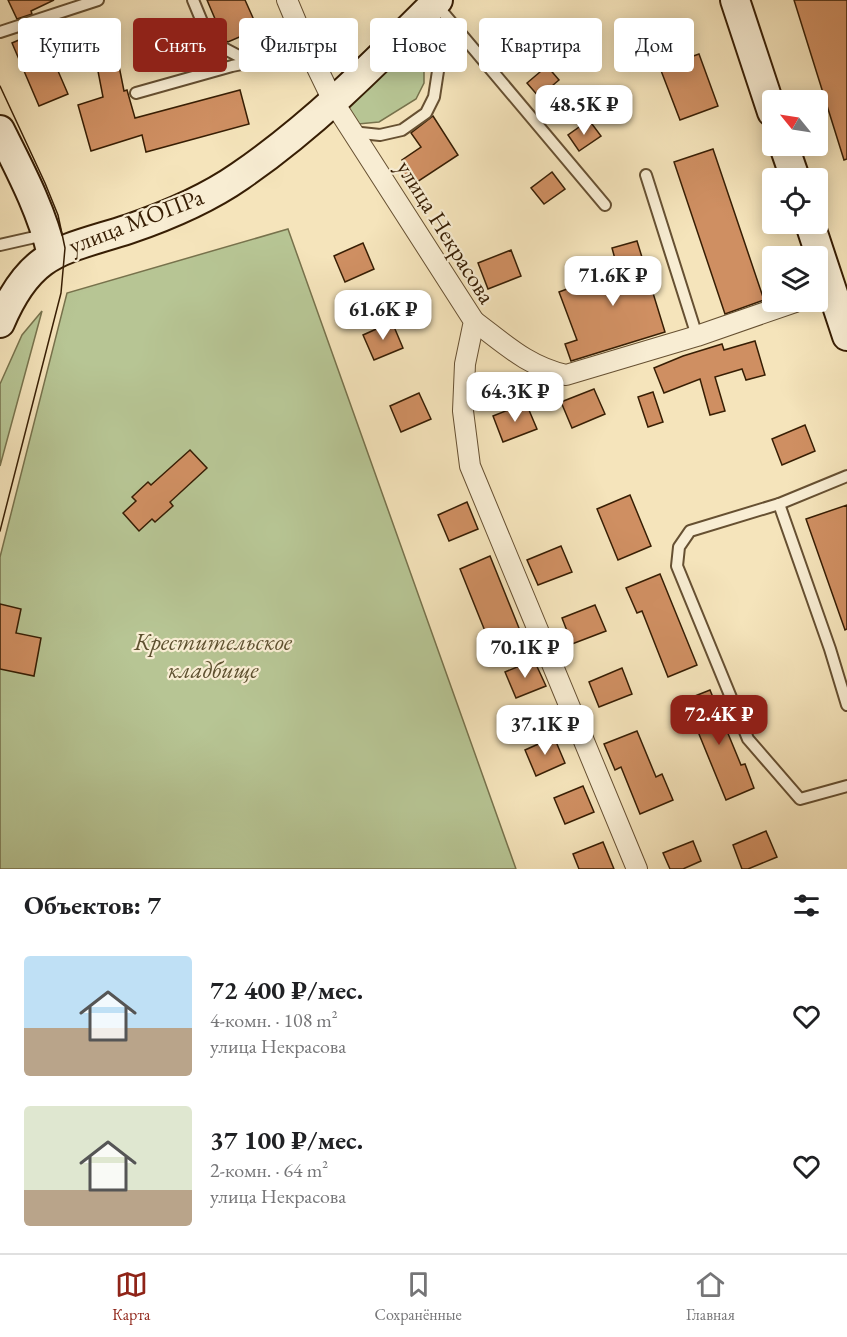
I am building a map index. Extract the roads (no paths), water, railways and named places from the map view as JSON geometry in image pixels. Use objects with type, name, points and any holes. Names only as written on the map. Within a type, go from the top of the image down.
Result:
[{"type":"street","name":"улица Некрасова","points":[[287,0],[295,18]]},
{"type":"street","points":[[735,0],[765,90]]},
{"type":"street","name":"улица МОПРа","points":[[0,323],[10,300],[50,245],[65,248],[131,228],[186,206],[247,171],[286,144],[334,103],[433,5]]},
{"type":"street","name":"улица Некрасова","points":[[319,72],[334,103],[352,132],[474,321],[465,364],[463,411],[470,466],[637,869]]},
{"type":"street","points":[[0,130],[29,189],[50,245]]},
{"type":"street","points":[[813,234],[847,336]]},
{"type":"street","points":[[474,321],[527,360],[546,370],[566,375],[697,336],[766,312]]},
{"type":"lane","points":[[0,32],[98,0]]},
{"type":"lane","points":[[193,0],[210,41],[239,56]]},
{"type":"lane","points":[[352,132],[380,135],[402,130],[426,113],[434,97],[438,71],[433,36],[433,5]]},
{"type":"lane","points":[[433,5],[605,206]]},
{"type":"lane","points":[[136,93],[239,65]]},
{"type":"lane","points":[[646,175],[697,336]]},
{"type":"lane","points":[[0,245],[50,245]]},
{"type":"lane","points":[[847,476],[778,504],[690,531],[679,547],[677,566],[748,739],[800,799],[847,786]]},
{"type":"lane","points":[[778,504],[830,649],[847,705]]},
{"type":"tram line","points":[[0,86],[58,215],[65,248],[61,293],[0,531]]},
{"type":"park label","name":"Крестительское кладбище","points":[[213,656]]}]
